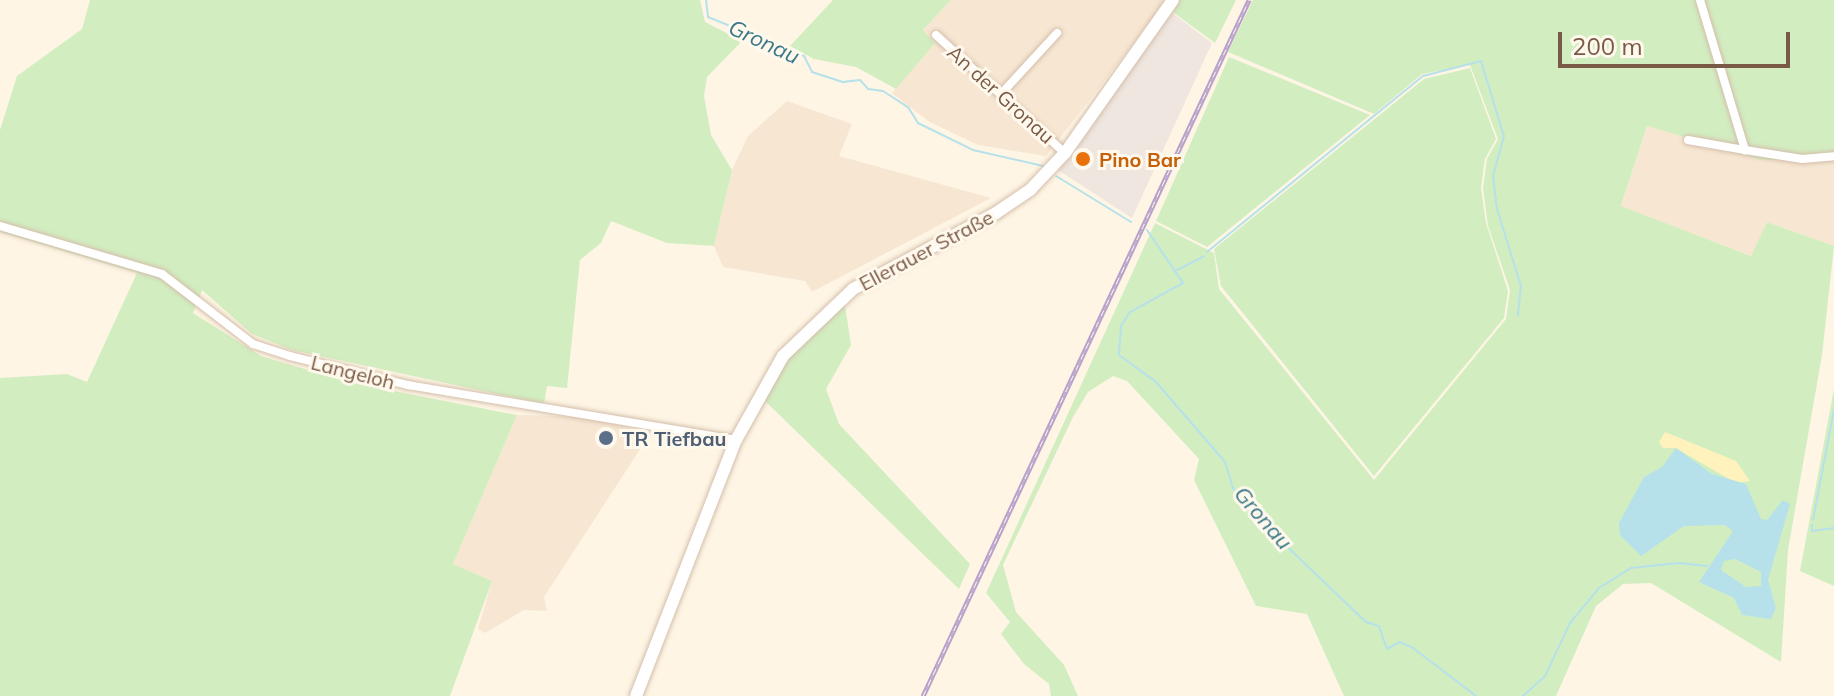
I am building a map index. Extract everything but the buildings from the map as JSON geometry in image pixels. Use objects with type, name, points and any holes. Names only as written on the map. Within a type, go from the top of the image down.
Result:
[{"type":"main road","name":"Ellerauer Straße","points":[[636,696],[736,440],[783,356],[834,302],[889,267],[996,213],[1030,190],[1065,153],[1173,0]]},
{"type":"street","points":[[1700,0],[1745,150]]},
{"type":"street","points":[[1001,94],[1057,33]]},
{"type":"street","name":"An der Gronau","points":[[936,35],[1065,153]]},
{"type":"street","points":[[1688,140],[1802,159],[1834,156]]},
{"type":"street","name":"Langeloh","points":[[0,226],[162,274],[253,344],[290,356],[408,385],[736,440]]},
{"type":"shaded area","points":[[951,0],[1167,0],[1046,156],[978,145],[928,121],[892,93],[935,43],[923,30]]},
{"type":"shaded area","points":[[1171,12],[1212,43],[1132,218],[1058,170]]},
{"type":"shaded area","points":[[787,101],[852,124],[839,156],[991,198],[812,292],[805,281],[723,267],[714,246],[732,170],[748,136]]},
{"type":"shaded area","points":[[1647,126],[1761,159],[1834,160],[1834,246],[1767,222],[1752,256],[1621,207]]},
{"type":"shaded area","points":[[517,415],[588,417],[650,434],[544,597],[547,611],[524,610],[485,633],[478,629],[492,581],[453,564]]},
{"type":"green space","points":[[90,0],[700,0],[705,22],[742,41],[707,77],[704,96],[711,135],[732,170],[714,246],[667,243],[611,221],[601,243],[580,260],[567,388],[547,386],[544,404],[292,350],[252,334],[202,290],[193,313],[261,356],[348,382],[517,415],[453,564],[492,581],[450,696],[0,696],[0,378],[67,374],[87,382],[137,273],[0,232],[0,130],[17,76],[82,29]]},
{"type":"green space","points":[[833,0],[951,0],[923,30],[935,43],[896,89],[856,67],[814,59],[790,46]]},
{"type":"green space","points":[[1177,0],[1236,0],[1215,43],[1170,10]]},
{"type":"green space","points":[[1253,0],[1834,0],[1834,160],[1761,160],[1647,126],[1621,206],[1751,256],[1767,222],[1834,246],[1822,355],[1788,550],[1781,662],[1651,583],[1623,584],[1596,606],[1556,696],[1344,696],[1307,614],[1256,606],[1194,480],[1199,459],[1127,381],[1113,376],[1088,392],[1073,417],[1003,565],[1016,612],[1064,665],[1078,696],[1051,696],[1049,684],[1024,664],[1001,634],[1010,622],[986,593],[1155,223],[1214,253],[1219,289],[1374,480],[1506,319],[1510,290],[1488,226],[1483,188],[1487,159],[1498,139],[1470,65],[1422,74],[1374,114],[1228,52]]},
{"type":"green space","points":[[1229,57],[1370,115],[1207,247],[1156,221]]},
{"type":"green space","points":[[1470,68],[1496,139],[1485,159],[1481,188],[1486,223],[1508,291],[1504,318],[1374,476],[1221,286],[1214,249],[1424,79]]},
{"type":"green space","points":[[845,305],[851,345],[826,389],[839,424],[970,564],[959,589],[765,401],[785,362],[834,309]]},
{"type":"green space","points":[[1834,389],[1834,586],[1800,571]]},
{"type":"sand","points":[[1665,432],[1736,461],[1750,481],[1736,483],[1676,448],[1663,448],[1659,442]]},
{"type":"water","points":[[1676,448],[1712,474],[1746,484],[1761,519],[1767,520],[1783,500],[1790,504],[1768,580],[1776,608],[1771,619],[1742,615],[1734,598],[1699,582],[1733,531],[1725,525],[1684,526],[1641,556],[1620,535],[1619,523],[1644,477],[1662,467]],"holes":[[[1735,559],[1761,572],[1761,586],[1746,587],[1721,570],[1724,561]]]},
{"type":"waterway","name":"Gronau","points":[[706,0],[708,17],[804,56],[812,72],[843,82],[860,80],[868,89],[883,91],[908,107],[918,123],[973,150],[1043,166]]},
{"type":"waterway","points":[[1207,252],[1423,76],[1481,61],[1504,136],[1493,176],[1497,209],[1521,286],[1518,316]]},
{"type":"waterway","name":"Gronau","points":[[1056,176],[1131,222]]},
{"type":"waterway","name":"Gronau","points":[[1147,230],[1183,283],[1130,312],[1121,326],[1119,355],[1156,382],[1225,462],[1233,488],[1276,536],[1366,622],[1379,626],[1387,649],[1400,642],[1413,648],[1476,696]]},
{"type":"waterway","points":[[1177,270],[1204,256]]},
{"type":"waterway","points":[[1813,520],[1834,410]]},
{"type":"waterway","points":[[1812,525],[1812,531],[1834,528]]},
{"type":"waterway","points":[[1523,696],[1545,676],[1570,623],[1599,588],[1631,568],[1679,563],[1707,566]]},
{"type":"railway","points":[[923,696],[1249,0]]},
{"type":"place","name":"Pino Bar","points":[[1083,159]]},
{"type":"place","name":"TR Tiefbau","points":[[606,438]]}]
